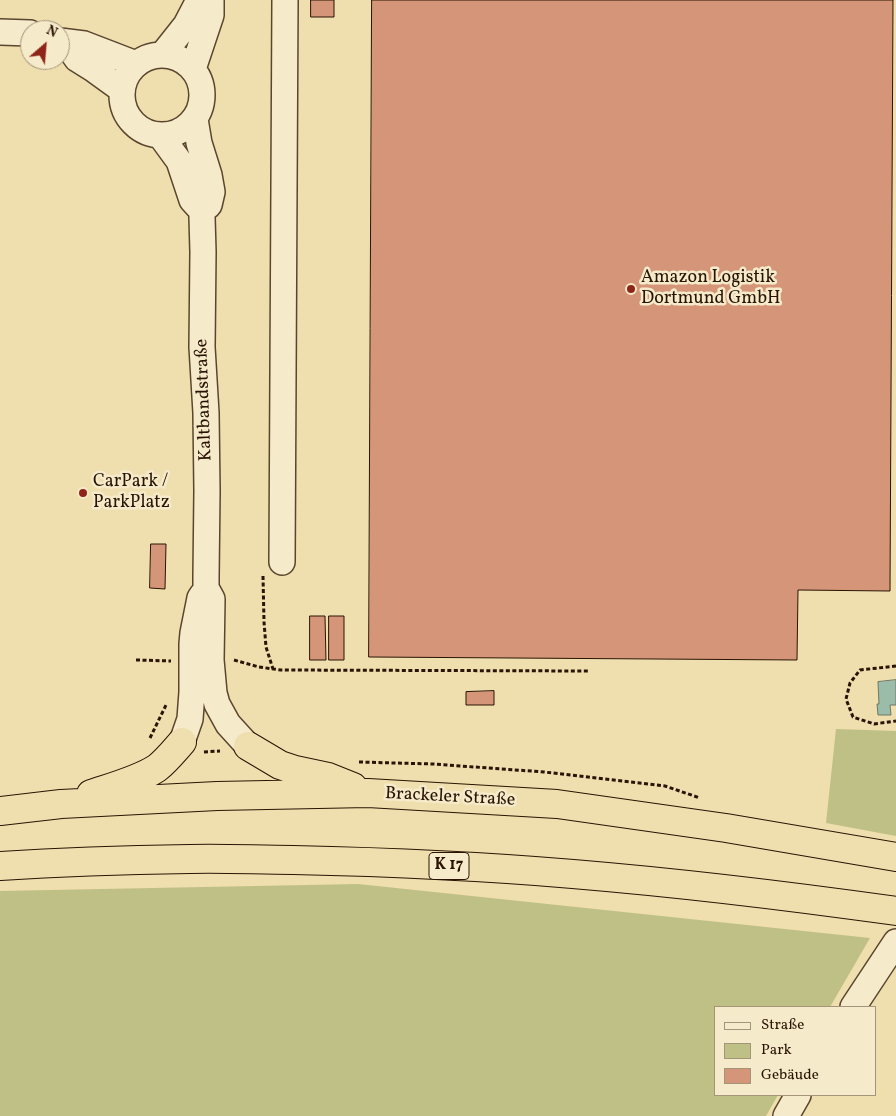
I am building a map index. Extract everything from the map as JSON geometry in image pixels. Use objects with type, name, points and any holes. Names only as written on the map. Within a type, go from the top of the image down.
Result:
[{"type":"highway","points":[[61,804],[136,778],[156,768],[171,756],[190,747]]},
{"type":"highway","points":[[235,748],[295,770],[328,777],[368,793]]},
{"type":"highway","name":"Brackeler Straße","points":[[0,810],[61,804],[217,796],[368,793],[557,804],[726,828],[896,856]]},
{"type":"highway","name":"K 17","points":[[0,866],[192,858],[351,861],[582,875],[778,895],[896,911]]},
{"type":"street","points":[[163,54],[186,25],[199,0]]},
{"type":"street","points":[[193,69],[211,16],[211,0]]},
{"type":"street","points":[[282,552],[285,0]]},
{"type":"street","points":[[0,32],[20,33]]},
{"type":"street","points":[[70,43],[84,44],[136,64]]},
{"type":"street","points":[[70,51],[77,59],[122,90]]},
{"type":"street","points":[[163,54],[175,56],[185,61],[193,69],[200,80],[203,94],[201,107],[195,119],[186,128],[174,134],[160,135],[136,126],[128,116],[123,103],[122,90],[126,78],[136,64],[141,60],[163,54]]},
{"type":"street","name":"Kaltbandstraße","points":[[195,119],[199,143],[210,175],[212,192],[209,204],[202,211],[202,347],[206,413],[207,491],[206,588]]},
{"type":"street","points":[[160,135],[179,161],[192,200],[202,211]]},
{"type":"street","points":[[190,747],[193,633],[200,598],[206,588]]},
{"type":"street","points":[[206,588],[212,599],[211,660],[216,699],[228,724],[235,748]]},
{"type":"street","points":[[854,1006],[896,942]]},
{"type":"street","points":[[786,1116],[797,1096]]},
{"type":"path","points":[[273,669],[266,647],[263,570],[282,552]]},
{"type":"path","points":[[226,657],[259,667],[273,669],[589,672]]},
{"type":"path","points":[[136,660],[172,661]]},
{"type":"path","points":[[896,666],[860,670],[850,683],[846,700],[853,716],[874,724],[896,721]]},
{"type":"path","points":[[190,747],[235,748]]},
{"type":"green space","points":[[836,729],[896,731],[896,836],[826,823]]},
{"type":"green space","points":[[358,884],[870,938],[831,1006],[714,1006],[714,1096],[777,1096],[766,1116],[0,1116],[0,891]]},
{"type":"shaded area","points":[[896,680],[896,705],[890,705],[891,715],[878,715],[878,682]]},
{"type":"building","points":[[311,0],[334,0],[334,17],[311,17]]},
{"type":"building","name":"Amazon Logistik Dortmund GmbH","points":[[372,0],[893,0],[890,591],[798,590],[797,660],[369,657]]},
{"type":"building","points":[[151,544],[166,544],[165,589],[150,588]]},
{"type":"building","points":[[310,616],[325,616],[326,660],[310,660]]},
{"type":"building","points":[[329,616],[344,616],[344,660],[329,660]]},
{"type":"building","points":[[494,691],[494,705],[466,705],[466,692]]},
{"type":"place","name":"Amazon Logistik Dortmund GmbH","points":[[631,289]]},
{"type":"place","name":"CarPark / ParkPlatz","points":[[83,493]]}]
